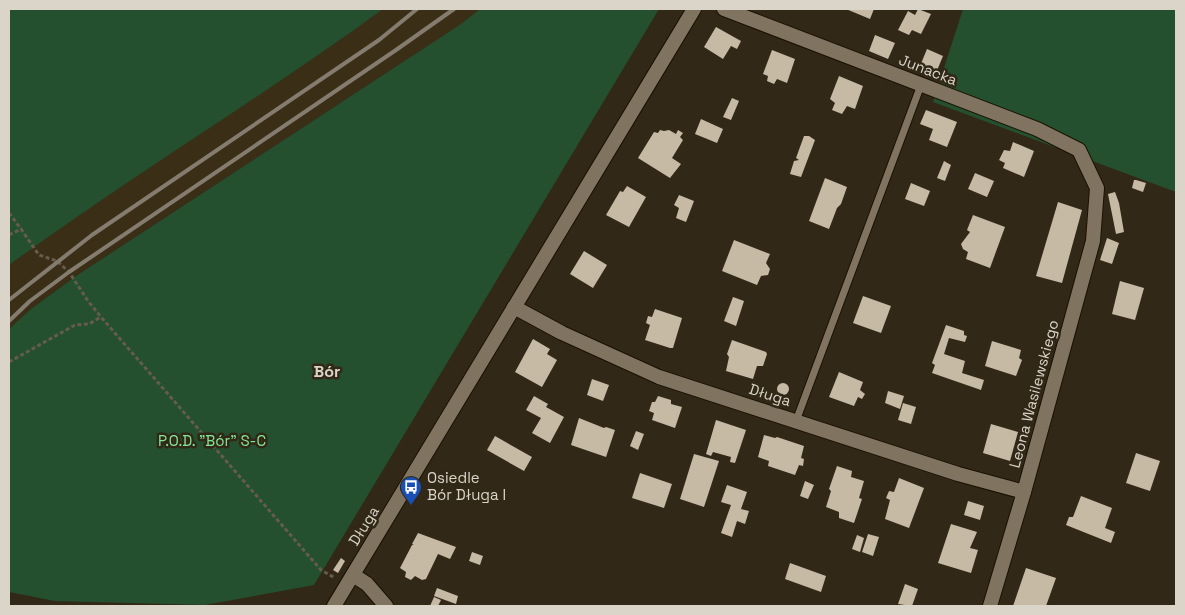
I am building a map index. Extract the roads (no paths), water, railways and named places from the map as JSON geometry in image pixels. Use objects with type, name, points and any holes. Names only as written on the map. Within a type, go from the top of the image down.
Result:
[{"type":"street","name":"Długa","points":[[334,606],[694,9]]},
{"type":"street","name":"Junacka","points":[[724,9],[1037,129],[1079,150],[1097,188]]},
{"type":"street","name":"Leona Wasilewskiego","points":[[990,606],[1024,492],[1093,240],[1097,188]]},
{"type":"street","name":"Długa","points":[[514,308],[562,333],[659,377],[958,474],[1024,492]]},
{"type":"street","points":[[349,581],[367,584],[386,606]]},
{"type":"lane","points":[[796,421],[921,85]]},
{"type":"railway","points":[[9,300],[92,235],[379,40],[417,9]]},
{"type":"railway","points":[[9,321],[30,301],[69,272],[454,9]]},
{"type":"place","name":"Osiedle Bór Długa I","points":[[411,506]]},
{"type":"district","name":"Bór","points":[[327,371]]},
{"type":"park label","name":"P.O.D. \"Bór\" S-C","points":[[212,441]]}]
